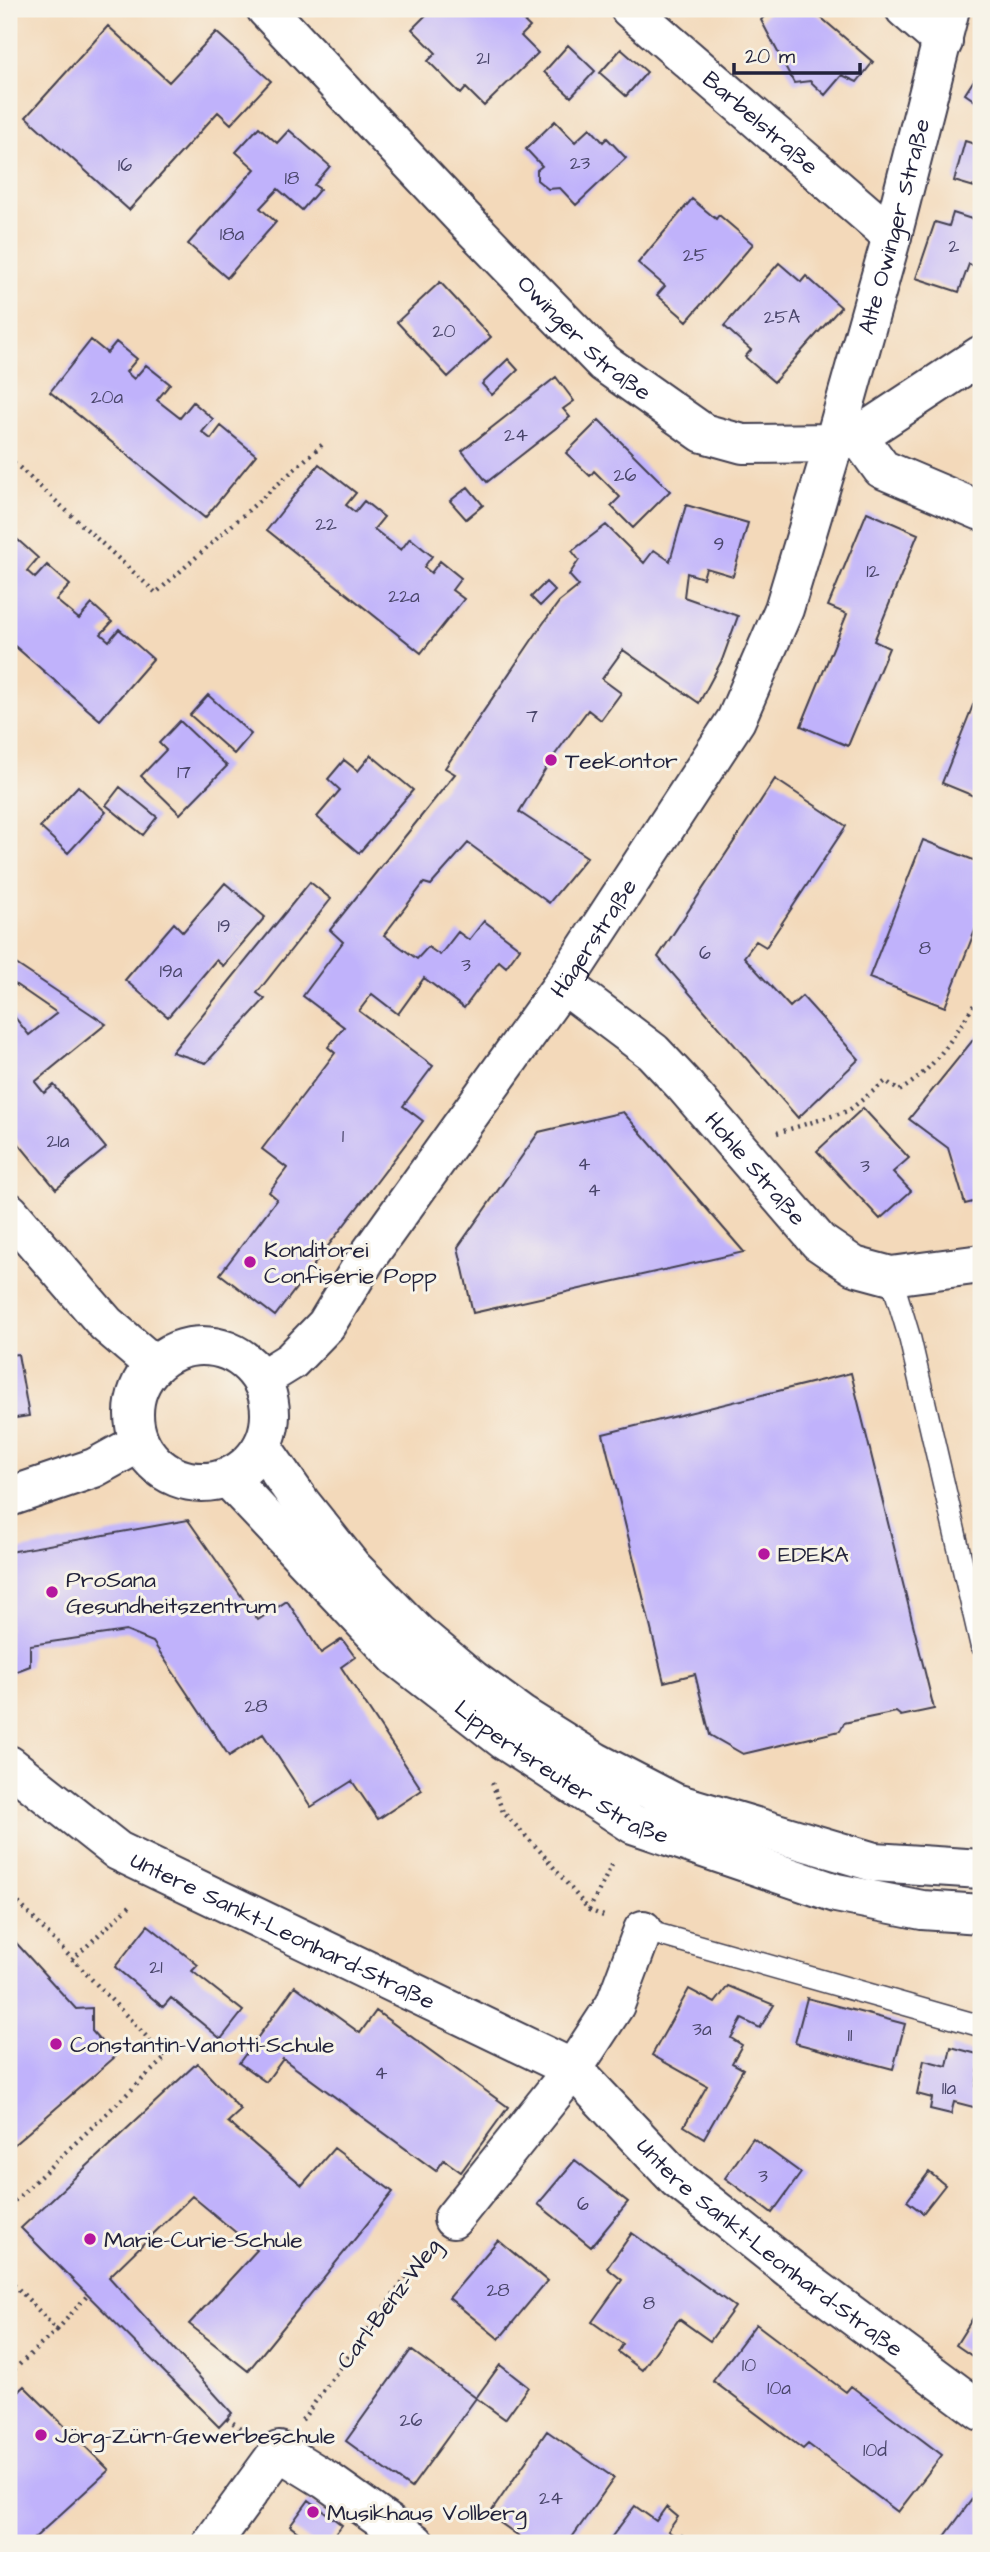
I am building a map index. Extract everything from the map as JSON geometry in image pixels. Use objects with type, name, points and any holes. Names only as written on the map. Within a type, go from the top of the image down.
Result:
[{"type":"street","name":"Owinger Straße","points":[[266,9],[604,363],[703,433],[743,444],[846,439]]},
{"type":"street","name":"Barbelstraße","points":[[630,9],[892,236]]},
{"type":"street","points":[[905,9],[947,25]]},
{"type":"street","name":"Alte Owinger Straße","points":[[846,439],[892,236],[947,25]]},
{"type":"street","points":[[981,355],[846,439],[882,469],[981,511]]},
{"type":"street","name":"Hägerstraße","points":[[262,1379],[291,1361],[326,1325],[366,1259],[563,984],[736,720],[784,609],[846,439]]},
{"type":"street","name":"Hohle Straße","points":[[563,984],[653,1052],[819,1242],[854,1266],[891,1276],[981,1264]]},
{"type":"street","points":[[9,1213],[106,1324],[154,1364]]},
{"type":"street","points":[[190,1346],[211,1346],[231,1351],[249,1363],[262,1379],[270,1401],[270,1425],[262,1447],[247,1465],[228,1478],[207,1482],[185,1480],[164,1471],[148,1457],[139,1443],[134,1418],[135,1399],[142,1380],[154,1364],[170,1353],[190,1346]]},
{"type":"street","points":[[9,1497],[94,1468],[139,1443]]},
{"type":"street","name":"Lippertsreuter Straße","points":[[262,1447],[301,1503],[352,1567],[417,1633],[473,1680],[521,1715],[596,1762],[675,1803],[874,1862],[981,1869]]},
{"type":"street","name":"Lippertsreuter Straße","points":[[228,1478],[344,1604],[397,1657],[504,1740],[633,1824],[836,1893],[922,1910],[981,1914]]},
{"type":"street","name":"Untere Sankt-Leonhard-Straße","points":[[9,1765],[118,1851],[573,2069],[677,2179],[790,2269],[981,2411]]},
{"type":"street","points":[[573,2069],[615,2004],[643,1930]]},
{"type":"street","name":"Carl-Benz-Weg","points":[[453,2219],[573,2069]]},
{"type":"street","points":[[212,2543],[279,2451],[326,2480],[415,2543]]},
{"type":"lane","points":[[891,1276],[910,1339],[981,1645]]},
{"type":"lane","points":[[643,1930],[981,2026]]},
{"type":"path","points":[[9,458],[156,593],[326,442]]},
{"type":"path","points":[[739,1150],[788,1129],[848,1111],[886,1081],[899,1091],[916,1082],[943,1050],[981,994]]},
{"type":"path","points":[[504,1740],[486,1768],[503,1812],[589,1910],[643,1930]]},
{"type":"path","points":[[589,1910],[633,1824]]},
{"type":"path","points":[[72,1960],[164,1873]]},
{"type":"path","points":[[9,1893],[166,2057],[9,2206]]},
{"type":"path","name":"Carl-Benz-Weg","points":[[279,2451],[432,2243],[453,2219]]},
{"type":"path","points":[[9,2279],[57,2330]]},
{"type":"path","points":[[9,2374],[57,2330],[87,2296]]},
{"type":"building","points":[[432,9],[511,9],[530,27],[521,36],[538,53],[484,106],[466,88],[461,94],[428,61],[436,53],[412,29]]},
{"type":"building","points":[[770,9],[811,9],[873,62],[857,82],[842,75],[825,95],[810,81],[794,83],[761,20]]},
{"type":"building","points":[[108,26],[169,82],[216,32],[271,81],[231,124],[218,112],[129,210],[26,117]]},
{"type":"building","points":[[568,45],[595,71],[571,97],[544,72]]},
{"type":"building","points":[[621,49],[647,72],[626,96],[600,73]]},
{"type":"building","points":[[981,69],[981,105],[965,94]]},
{"type":"building","points":[[555,121],[575,142],[590,128],[603,142],[607,138],[626,158],[576,205],[560,188],[548,189],[537,180],[537,170],[542,166],[526,149]]},
{"type":"building","points":[[259,127],[277,143],[289,130],[330,166],[314,185],[320,189],[302,210],[278,189],[260,208],[276,222],[227,278],[188,244],[255,169],[236,152]]},
{"type":"building","points":[[965,141],[981,146],[981,189],[954,181]]},
{"type":"building","points":[[692,199],[716,219],[719,215],[753,244],[687,321],[657,295],[665,286],[638,263]]},
{"type":"building","points":[[953,213],[981,222],[981,268],[969,264],[959,292],[916,278],[935,222],[949,226]]},
{"type":"building","points":[[779,263],[801,282],[806,276],[841,307],[774,382],[745,357],[751,350],[724,326]]},
{"type":"building","points":[[440,282],[491,337],[448,377],[397,322]]},
{"type":"building","points":[[91,340],[107,353],[116,342],[137,359],[126,372],[134,379],[146,365],[170,384],[157,400],[180,418],[193,402],[213,419],[202,432],[211,439],[221,426],[256,455],[205,518],[50,392]]},
{"type":"building","points":[[508,359],[518,370],[492,395],[482,384]]},
{"type":"building","points":[[556,377],[574,401],[563,409],[570,417],[487,482],[462,451]]},
{"type":"building","points":[[599,420],[670,491],[633,528],[611,506],[620,497],[594,471],[590,476],[566,453]]},
{"type":"building","points":[[319,464],[356,493],[346,505],[355,512],[364,501],[384,517],[374,529],[401,550],[410,538],[432,556],[424,567],[431,573],[440,561],[461,578],[452,590],[464,599],[421,653],[267,530]]},
{"type":"building","points":[[468,487],[483,505],[466,519],[450,501]]},
{"type":"building","points":[[686,505],[748,523],[733,576],[706,568],[703,578],[687,573],[684,597],[738,616],[722,660],[699,703],[623,650],[602,679],[621,693],[601,720],[588,710],[551,760],[519,812],[587,857],[549,903],[468,843],[431,885],[424,883],[384,935],[417,959],[428,947],[440,955],[458,932],[469,940],[484,921],[520,948],[506,967],[499,961],[464,1008],[424,978],[398,1014],[372,994],[359,1011],[433,1066],[403,1106],[423,1121],[275,1316],[220,1274],[277,1199],[269,1192],[287,1168],[262,1149],[335,1053],[328,1047],[344,1027],[303,996],[343,942],[330,930],[455,774],[445,768],[542,625],[559,602],[579,586],[569,575],[579,560],[572,551],[606,525],[644,563],[654,550],[670,561]]},
{"type":"building","points":[[867,512],[918,534],[874,641],[889,648],[848,746],[801,726],[847,614],[828,606]]},
{"type":"building","points":[[18,540],[38,558],[27,571],[35,578],[47,565],[70,585],[56,600],[79,619],[92,604],[112,622],[101,634],[109,641],[119,629],[153,659],[100,720],[9,641],[9,551]]},
{"type":"building","points":[[546,582],[555,591],[540,606],[531,597]]},
{"type":"building","points":[[981,685],[981,799],[942,783]]},
{"type":"building","points":[[208,695],[251,734],[234,754],[190,715]]},
{"type":"building","points":[[180,721],[227,766],[180,814],[141,776],[166,750],[159,743]]},
{"type":"building","points":[[371,755],[413,790],[359,853],[317,817],[340,790],[328,779],[344,760],[358,771]]},
{"type":"building","points":[[775,779],[846,826],[766,947],[756,941],[744,957],[790,1007],[802,996],[859,1059],[798,1118],[658,957]]},
{"type":"building","points":[[78,786],[106,812],[68,853],[40,827]]},
{"type":"building","points":[[120,787],[157,817],[143,835],[106,805]]},
{"type":"building","points":[[923,840],[981,863],[981,915],[945,1007],[869,978]]},
{"type":"building","points":[[310,882],[331,899],[257,993],[265,999],[206,1063],[172,1052]]},
{"type":"building","points":[[225,883],[265,917],[223,966],[216,960],[168,1017],[125,980],[174,923],[183,932]]},
{"type":"building","points":[[13,962],[106,1024],[35,1082],[44,1093],[54,1085],[106,1148],[56,1189],[9,1132],[9,1121],[12,1118],[9,1114],[9,1010],[29,1035],[57,1013],[9,980],[9,968]]},
{"type":"building","points":[[981,1030],[981,1200],[965,1204],[948,1148],[909,1119]]},
{"type":"building","points":[[863,1108],[909,1158],[893,1172],[911,1191],[880,1219],[817,1151]]},
{"type":"building","points":[[623,1112],[744,1252],[473,1313],[458,1247],[539,1132]]},
{"type":"building","points":[[18,1354],[29,1416],[9,1419],[9,1355]]},
{"type":"building","name":"EDEKA","points":[[851,1373],[934,1709],[901,1716],[896,1712],[844,1723],[840,1731],[743,1754],[710,1735],[695,1674],[664,1682],[603,1434]]},
{"type":"building","points":[[188,1520],[258,1620],[287,1601],[321,1653],[342,1639],[355,1657],[341,1667],[422,1790],[378,1819],[352,1781],[311,1807],[263,1734],[229,1756],[153,1642],[126,1631],[30,1645],[30,1666],[9,1674],[9,1552]]},
{"type":"building","points":[[148,1925],[198,1965],[192,1971],[243,2011],[221,2039],[171,1998],[163,2007],[115,1967]]},
{"type":"building","name":"Constantin-Vanotti-Schule","points":[[9,1935],[76,2009],[92,2008],[92,2031],[115,2057],[9,2149]]},
{"type":"building","points":[[295,1986],[360,2033],[376,2011],[508,2107],[461,2172],[444,2160],[436,2171],[283,2059],[266,2082],[239,2063]]},
{"type":"building","points":[[728,1986],[774,2005],[760,2028],[742,2019],[731,2038],[742,2045],[732,2063],[743,2069],[704,2138],[684,2126],[707,2086],[652,2055],[689,1989],[715,2003]]},
{"type":"building","points":[[807,1998],[905,2024],[893,2069],[795,2043]]},
{"type":"building","points":[[951,2047],[981,2055],[976,2087],[981,2088],[981,2109],[954,2102],[951,2114],[930,2109],[932,2098],[917,2094],[924,2060],[947,2066]]},
{"type":"building","name":"Marie-Curie-Schule","points":[[197,2063],[241,2110],[228,2122],[302,2185],[334,2148],[393,2192],[248,2371],[189,2324],[257,2250],[192,2196],[109,2277],[232,2413],[219,2427],[21,2228]]},
{"type":"building","points":[[753,2138],[801,2173],[772,2213],[725,2178]]},
{"type":"building","points":[[575,2160],[628,2202],[591,2247],[538,2204]]},
{"type":"building","points":[[929,2172],[945,2185],[923,2213],[907,2201]]},
{"type":"building","points":[[632,2233],[735,2307],[710,2341],[679,2319],[642,2370],[618,2352],[623,2344],[592,2322],[622,2280],[607,2268]]},
{"type":"building","points":[[498,2240],[547,2281],[499,2339],[449,2298]]},
{"type":"building","points":[[981,2305],[981,2362],[956,2345]]},
{"type":"building","points":[[756,2324],[846,2392],[851,2386],[942,2455],[898,2512],[808,2444],[803,2449],[713,2381]]},
{"type":"building","points":[[411,2350],[476,2398],[411,2488],[346,2441]]},
{"type":"building","points":[[500,2365],[528,2387],[505,2419],[476,2398]]},
{"type":"building","name":"Jörg-Zürn-Gewerbeschule","points":[[24,2386],[109,2470],[29,2543],[9,2543],[9,2400]]},
{"type":"building","points":[[547,2431],[614,2478],[568,2543],[529,2543],[489,2515]]},
{"type":"building","points":[[981,2487],[981,2543],[940,2543]]},
{"type":"building","name":"Musikhaus Vollberg","points":[[309,2500],[342,2525],[328,2543],[312,2543],[290,2526]]},
{"type":"building","points":[[635,2506],[656,2521],[666,2507],[678,2517],[668,2531],[679,2539],[682,2535],[693,2543],[607,2543]]},
{"type":"place","name":"Teekontor","points":[[551,760]]},
{"type":"place","name":"Konditorei Confiserie Popp","points":[[250,1262]]},
{"type":"place","name":"EDEKA","points":[[764,1554]]},
{"type":"place","name":"ProSana Gesundheitszentrum","points":[[52,1592]]},
{"type":"place","name":"Constantin-Vanotti-Schule","points":[[56,2044]]},
{"type":"place","name":"Marie-Curie-Schule","points":[[90,2239]]},
{"type":"place","name":"Jörg-Zürn-Gewerbeschule","points":[[41,2435]]},
{"type":"place","name":"Musikhaus Vollberg","points":[[313,2512]]}]
